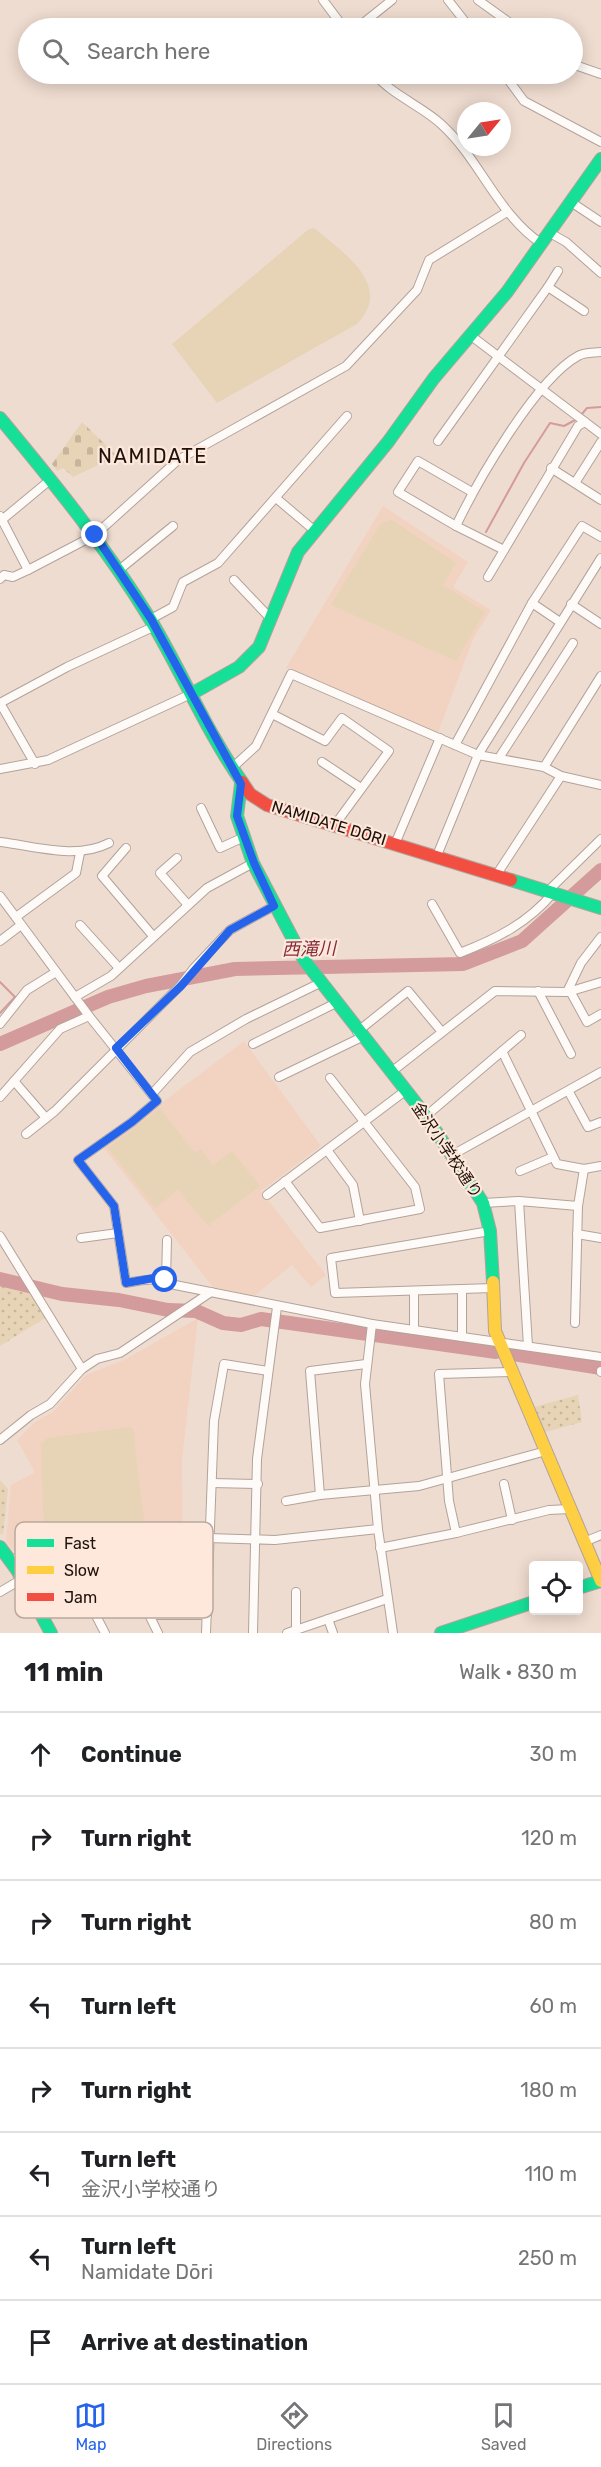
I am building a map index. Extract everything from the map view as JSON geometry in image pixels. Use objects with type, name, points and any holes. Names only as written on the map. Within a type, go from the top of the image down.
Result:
[{"type":"street","points":[[323,0],[336,18]]},
{"type":"street","points":[[370,18],[393,0]]},
{"type":"street","points":[[448,0],[462,18]]},
{"type":"street","points":[[478,0],[503,18]]},
{"type":"street","points":[[583,68],[601,74]]},
{"type":"street","points":[[388,84],[439,122],[458,141],[507,212],[525,233],[542,244]]},
{"type":"street","points":[[511,84],[524,101],[601,142]]},
{"type":"street","points":[[0,769],[35,764],[193,693],[252,656],[263,639],[291,564],[388,442],[434,378],[507,292],[601,159]]},
{"type":"street","points":[[571,202],[601,222]]},
{"type":"street","points":[[0,579],[28,570],[95,535],[178,460],[346,366],[417,290],[429,260],[507,212]]},
{"type":"street","points":[[550,233],[566,242],[601,273]]},
{"type":"street","points":[[438,441],[558,271]]},
{"type":"street","points":[[548,287],[584,311]]},
{"type":"street","points":[[470,335],[601,434]]},
{"type":"street","points":[[456,526],[488,465],[542,389],[578,356],[601,352]]},
{"type":"street","points":[[35,764],[0,703],[153,623],[173,607],[183,582],[218,563],[347,416]]},
{"type":"street","name":"NAMIDATE DŌRI","points":[[0,418],[95,535],[119,570],[153,623],[193,693],[241,784],[256,800],[436,858],[600,906]]},
{"type":"street","points":[[488,577],[582,419]]},
{"type":"street","points":[[575,483],[601,442]]},
{"type":"street","points":[[472,492],[418,461],[398,492],[456,526],[504,550]]},
{"type":"street","points":[[551,468],[601,500]]},
{"type":"street","points":[[28,570],[2,518],[51,480]]},
{"type":"street","points":[[276,498],[315,531]]},
{"type":"street","points":[[119,570],[173,526]]},
{"type":"street","points":[[455,744],[532,603],[582,526],[601,537]]},
{"type":"street","points":[[436,858],[478,755],[570,604],[601,558]]},
{"type":"street","points":[[234,580],[270,618]]},
{"type":"street","points":[[532,603],[560,622]]},
{"type":"street","points":[[570,604],[601,624]]},
{"type":"street","points":[[499,758],[573,643]]},
{"type":"street","points":[[232,768],[256,746],[291,674],[478,755],[543,767],[561,776],[601,785]]},
{"type":"street","points":[[543,767],[601,676]]},
{"type":"street","points":[[272,714],[325,741],[342,718],[389,751],[334,826]]},
{"type":"street","points":[[395,844],[440,738]]},
{"type":"street","points":[[322,762],[361,788]]},
{"type":"street","points":[[497,874],[561,776]]},
{"type":"street","name":"金沢小学校通り","points":[[241,784],[237,816],[244,837],[274,906],[304,960],[454,1154],[483,1203],[490,1231],[495,1331],[498,1341],[601,1581]]},
{"type":"street","points":[[201,808],[220,848],[244,837]]},
{"type":"street","points":[[432,904],[460,953],[510,930],[534,914],[601,839]]},
{"type":"street","points":[[0,842],[80,852],[94,850],[109,843]]},
{"type":"street","points":[[126,848],[102,876],[153,936]]},
{"type":"street","points":[[0,941],[18,921],[76,873],[80,852]]},
{"type":"street","points":[[177,858],[160,873],[188,904]]},
{"type":"street","points":[[77,999],[119,968],[207,888],[254,863]]},
{"type":"street","points":[[0,896],[88,1014],[157,1101],[132,1122],[78,1160],[114,1206],[126,1283],[154,1278],[165,1280],[175,1285],[277,1307],[371,1331],[414,1330],[601,1356]]},
{"type":"street","points":[[26,1134],[46,1118],[181,986],[194,968],[230,930],[274,906]]},
{"type":"street","points":[[80,925],[119,968]]},
{"type":"street","points":[[569,992],[581,963],[601,937]]},
{"type":"street","points":[[0,1024],[27,990],[56,972]]},
{"type":"street","points":[[152,1094],[197,1047],[317,979]]},
{"type":"street","points":[[390,1073],[495,991],[569,992],[601,981]]},
{"type":"street","points":[[279,1077],[360,1035],[408,991],[442,1032]]},
{"type":"street","points":[[538,992],[571,1054]]},
{"type":"street","points":[[569,992],[587,1022],[601,1014]]},
{"type":"street","points":[[253,1044],[336,1003]]},
{"type":"street","points":[[1,1093],[14,1082],[60,1029],[88,1014]]},
{"type":"street","points":[[426,1116],[521,1035]]},
{"type":"street","points":[[502,1051],[557,1164],[584,1169],[601,1166]]},
{"type":"street","points":[[454,1154],[569,1092],[601,1072]]},
{"type":"street","points":[[285,1181],[320,1228],[420,1209],[415,1187],[330,1078]]},
{"type":"street","points":[[14,1082],[46,1118]]},
{"type":"street","points":[[267,1195],[405,1091]]},
{"type":"street","points":[[569,1092],[588,1127],[601,1122]]},
{"type":"street","points":[[327,1150],[353,1185],[360,1221]]},
{"type":"street","points":[[520,1171],[553,1157]]},
{"type":"street","points":[[575,1323],[578,1206],[584,1169]]},
{"type":"street","points":[[519,1201],[528,1346]]},
{"type":"street","points":[[483,1203],[519,1201],[578,1206]]},
{"type":"street","points":[[490,1231],[331,1258],[335,1293],[493,1288]]},
{"type":"street","points":[[81,1238],[118,1233]]},
{"type":"street","points":[[577,1234],[601,1238]]},
{"type":"street","points":[[0,1236],[82,1369]]},
{"type":"street","points":[[165,1280],[167,1239]]},
{"type":"street","points":[[462,1290],[462,1337]]},
{"type":"street","points":[[0,1440],[31,1414],[50,1404],[82,1369],[97,1359],[120,1353],[211,1292]]},
{"type":"street","points":[[414,1292],[414,1330]]},
{"type":"street","points":[[253,1633],[257,1459],[277,1307]]},
{"type":"street","points":[[371,1331],[365,1384],[380,1548],[393,1633]]},
{"type":"street","points":[[209,1522],[214,1421],[224,1364],[268,1371]]},
{"type":"street","points":[[320,1495],[310,1371],[366,1364]]},
{"type":"street","points":[[456,1533],[447,1476],[440,1374],[512,1372]]},
{"type":"street","points":[[286,1501],[320,1495],[419,1486],[447,1476],[546,1451]]},
{"type":"street","points":[[212,1483],[258,1484]]},
{"type":"street","points":[[504,1485],[512,1520]]},
{"type":"street","points":[[380,1548],[456,1533],[549,1510],[570,1509]]},
{"type":"street","points":[[213,1538],[255,1541],[312,1538],[378,1529]]},
{"type":"street","points":[[585,1542],[601,1535]]},
{"type":"street","points":[[0,1547],[15,1567]]},
{"type":"street","points":[[11,1560],[15,1559]]},
{"type":"street","points":[[583,1587],[601,1581]]},
{"type":"street","points":[[0,1592],[15,1584]]},
{"type":"street","points":[[296,1592],[291,1631],[387,1599]]},
{"type":"street","points":[[441,1633],[529,1604]]},
{"type":"street","points":[[43,1618],[51,1633]]},
{"type":"street","points":[[97,1618],[105,1633]]},
{"type":"street","points":[[150,1618],[158,1633]]},
{"type":"street","points":[[206,1633],[207,1618]]},
{"type":"street","points":[[328,1619],[333,1633]]},
{"type":"shaded area","points":[[383,506],[468,562],[453,587],[491,610],[473,639],[438,733],[286,668]]},
{"type":"shaded area","points":[[244,1041],[321,1146],[261,1191],[326,1275],[311,1287],[292,1265],[254,1296],[213,1287],[103,1147]]},
{"type":"shaded area","points":[[198,1318],[182,1459],[183,1522],[15,1522],[15,1552],[6,1541],[11,1485],[35,1472],[17,1440],[34,1423],[54,1411],[86,1375],[126,1359]]},
{"type":"green space","points":[[314,228],[360,270],[367,283],[370,296],[367,310],[357,324],[217,403],[172,344],[309,229]]},
{"type":"green space","points":[[82,422],[117,456],[73,477],[63,468],[57,471],[52,464]]},
{"type":"green space","points":[[392,520],[456,563],[443,585],[485,612],[456,661],[331,605],[381,523]]},
{"type":"green space","points":[[160,1108],[195,1153],[201,1149],[213,1165],[232,1151],[260,1186],[208,1226],[178,1190],[155,1208],[108,1148]]},
{"type":"green space","points":[[0,1285],[30,1293],[45,1318],[0,1346]]},
{"type":"green space","points":[[578,1395],[582,1422],[545,1432],[534,1407]]},
{"type":"green space","points":[[129,1427],[133,1429],[144,1522],[43,1522],[41,1444],[48,1438]]},
{"type":"green space","points":[[0,1480],[8,1489],[3,1535],[0,1533]]},
{"type":"waterway","points":[[581,415],[587,408],[601,407]]},
{"type":"waterway","points":[[486,532],[524,463],[550,423],[564,426],[577,419]]},
{"type":"waterway","name":"西滝川","points":[[0,1044],[108,997],[146,986],[235,969],[463,964],[522,941],[601,870]]},
{"type":"waterway","points":[[0,982],[15,997],[0,1013]]},
{"type":"waterway","name":"西滝川","points":[[0,1279],[62,1294],[119,1300],[168,1310],[196,1311],[223,1323],[241,1325],[261,1319],[496,1352]]},
{"type":"waterway","name":"西滝川","points":[[513,1354],[601,1368]]},
{"type":"traffic: fast","points":[[193,693],[239,667],[259,647],[298,552],[388,442],[434,378],[507,292],[601,159]]},
{"type":"traffic: fast","points":[[0,418],[116,566],[162,639],[217,742],[242,782]]},
{"type":"traffic: fast","points":[[241,784],[237,816],[253,863],[304,960],[426,1116],[483,1203],[490,1231],[493,1282]]},
{"type":"traffic: fast","points":[[511,880],[601,908]]},
{"type":"traffic: fast","points":[[0,1547],[15,1567]]},
{"type":"traffic: fast","points":[[583,1586],[601,1581]]},
{"type":"traffic: fast","points":[[441,1633],[529,1604]]},
{"type":"traffic: fast","points":[[43,1618],[51,1633]]},
{"type":"traffic: slow","points":[[493,1282],[495,1331],[601,1581]]},
{"type":"traffic: jam","points":[[242,782],[250,794],[267,805],[511,880]]},
{"type":"district","name":"NAMIDATE","points":[[153,456]]},
{"type":"route","points":[[95,535],[151,619],[241,784],[237,816],[254,863],[274,906],[230,930],[194,968],[181,986],[116,1048],[157,1101],[132,1122],[78,1160],[114,1206],[126,1283],[154,1278],[165,1280]]}]
